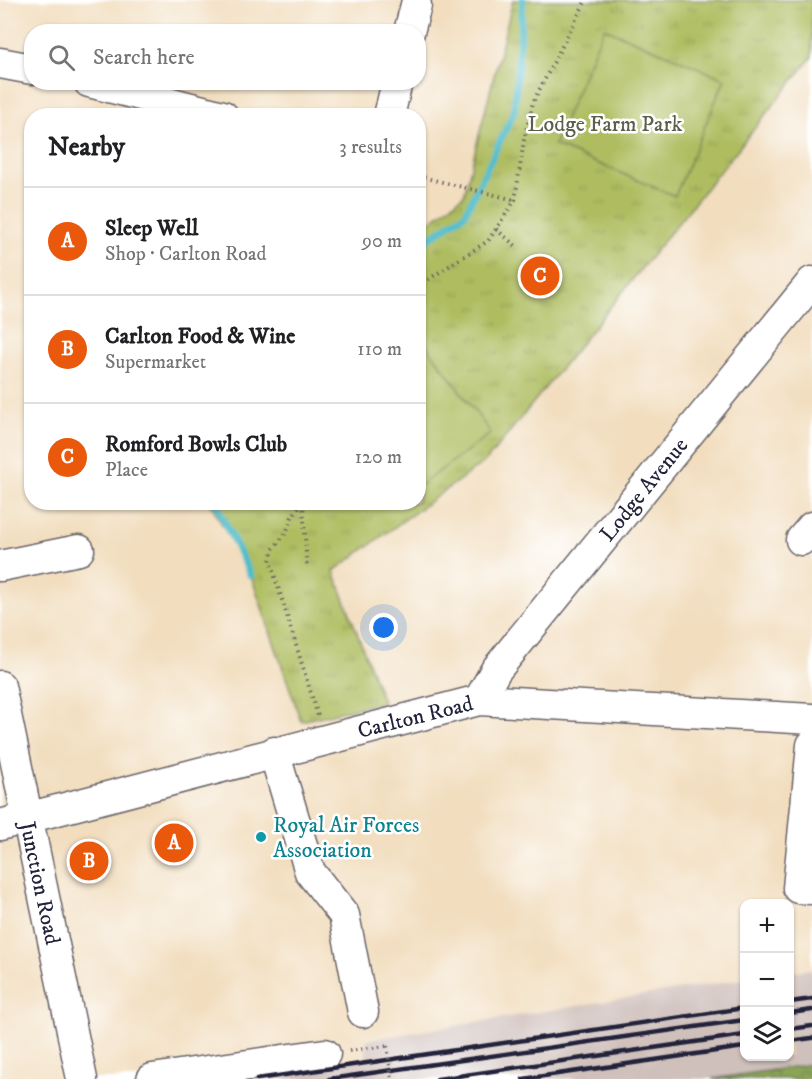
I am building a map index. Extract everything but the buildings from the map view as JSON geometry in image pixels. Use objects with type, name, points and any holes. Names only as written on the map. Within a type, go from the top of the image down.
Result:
[{"type":"street","points":[[0,63],[24,68]]},
{"type":"street","points":[[121,90],[191,108]]},
{"type":"street","points":[[391,108],[395,90]]},
{"type":"street","name":"Lodge Avenue","points":[[479,700],[496,670],[812,282]]},
{"type":"street","points":[[0,566],[79,550]]},
{"type":"street","name":"Junction Road","points":[[0,686],[14,821],[82,1079]]},
{"type":"street","name":"Carlton Road","points":[[14,821],[479,700],[812,719]]},
{"type":"street","points":[[812,745],[798,888],[812,889]]},
{"type":"street","points":[[274,752],[310,872],[344,915],[363,1012]]},
{"type":"street","points":[[152,1079],[326,1054]]},
{"type":"path","points":[[426,281],[488,241],[515,200],[524,140],[533,102],[586,0]]},
{"type":"path","points":[[426,178],[484,190],[515,200]]},
{"type":"path","points":[[496,229],[517,247]]},
{"type":"path","points":[[297,510],[286,533],[273,549],[270,561],[321,722]]},
{"type":"path","points":[[303,510],[307,568]]},
{"type":"path","points":[[326,1054],[387,1046],[392,1079]]},
{"type":"shaded area","points":[[812,969],[812,1079],[220,1079],[366,1059],[366,1040],[740,980],[740,1061],[794,1061],[794,971]]},
{"type":"green space","name":"Lodge Farm Park","points":[[513,0],[812,0],[812,57],[487,460],[426,504],[426,225],[464,195]]},
{"type":"green space","points":[[604,28],[725,79],[675,196],[554,145]]},
{"type":"green space","points":[[426,345],[491,433],[426,481]]},
{"type":"green space","name":"Lodge Farm Park","points":[[214,510],[418,510],[334,571],[383,702],[301,721],[251,576]]},
{"type":"green space","points":[[812,1064],[812,1079],[713,1079]]},
{"type":"waterway","points":[[426,241],[465,214],[514,112],[523,0]]},
{"type":"waterway","points":[[219,510],[251,576]]},
{"type":"railway","points":[[794,1001],[812,999]]},
{"type":"railway","points":[[257,1079],[740,1009]]},
{"type":"railway","points":[[794,1012],[812,1010]]},
{"type":"railway","points":[[329,1079],[740,1021]]},
{"type":"railway","points":[[794,1028],[812,1026]]},
{"type":"railway","points":[[437,1079],[740,1036]]},
{"type":"railway","points":[[794,1040],[812,1038]]},
{"type":"railway","points":[[523,1079],[740,1048]]},
{"type":"place","name":"Romford Bowls Club","points":[[540,276]]},
{"type":"place","name":"Royal Air Forces Association","points":[[261,837]]},
{"type":"place","name":"Sleep Well","points":[[174,843]]},
{"type":"place","name":"Carlton Food & Wine","points":[[89,861]]}]
